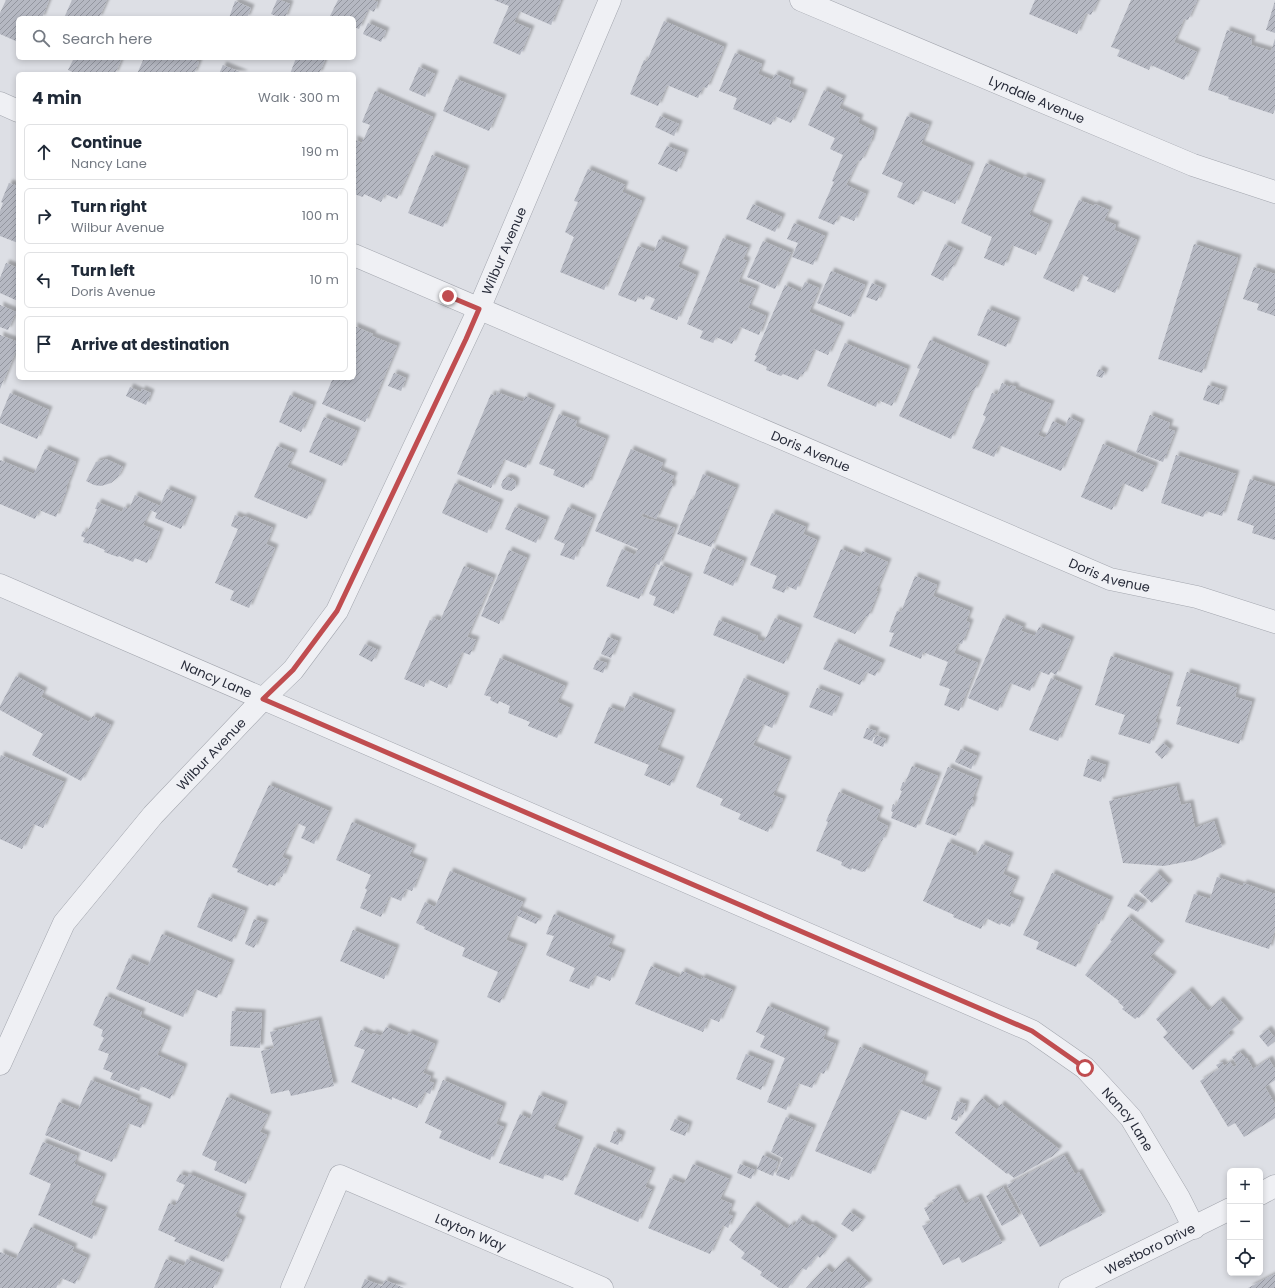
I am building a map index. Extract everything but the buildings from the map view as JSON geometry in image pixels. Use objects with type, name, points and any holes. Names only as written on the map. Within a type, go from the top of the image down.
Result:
[{"type":"street","name":"Wilbur Avenue","points":[[2,1054],[64,923],[153,815],[263,699],[293,670],[337,611],[479,309],[610,0]]},
{"type":"street","name":"Lyndale Avenue","points":[[801,0],[1193,165],[1275,192]]},
{"type":"street","points":[[0,103],[16,109]]},
{"type":"street","name":"Doris Avenue","points":[[356,256],[1110,579],[1197,597],[1275,622]]},
{"type":"street","name":"Nancy Lane","points":[[0,585],[1032,1031],[1085,1068],[1131,1118],[1179,1198],[1194,1228]]},
{"type":"street","name":"Layton Way","points":[[292,1288],[340,1176],[602,1288]]},
{"type":"street","points":[[1263,1192],[1275,1186]]},
{"type":"street","name":"Westboro Drive","points":[[1070,1288],[1227,1211]]},
{"type":"route","points":[[448,296],[479,309],[466,339],[337,611],[293,670],[263,699],[1032,1031],[1085,1068]]}]
